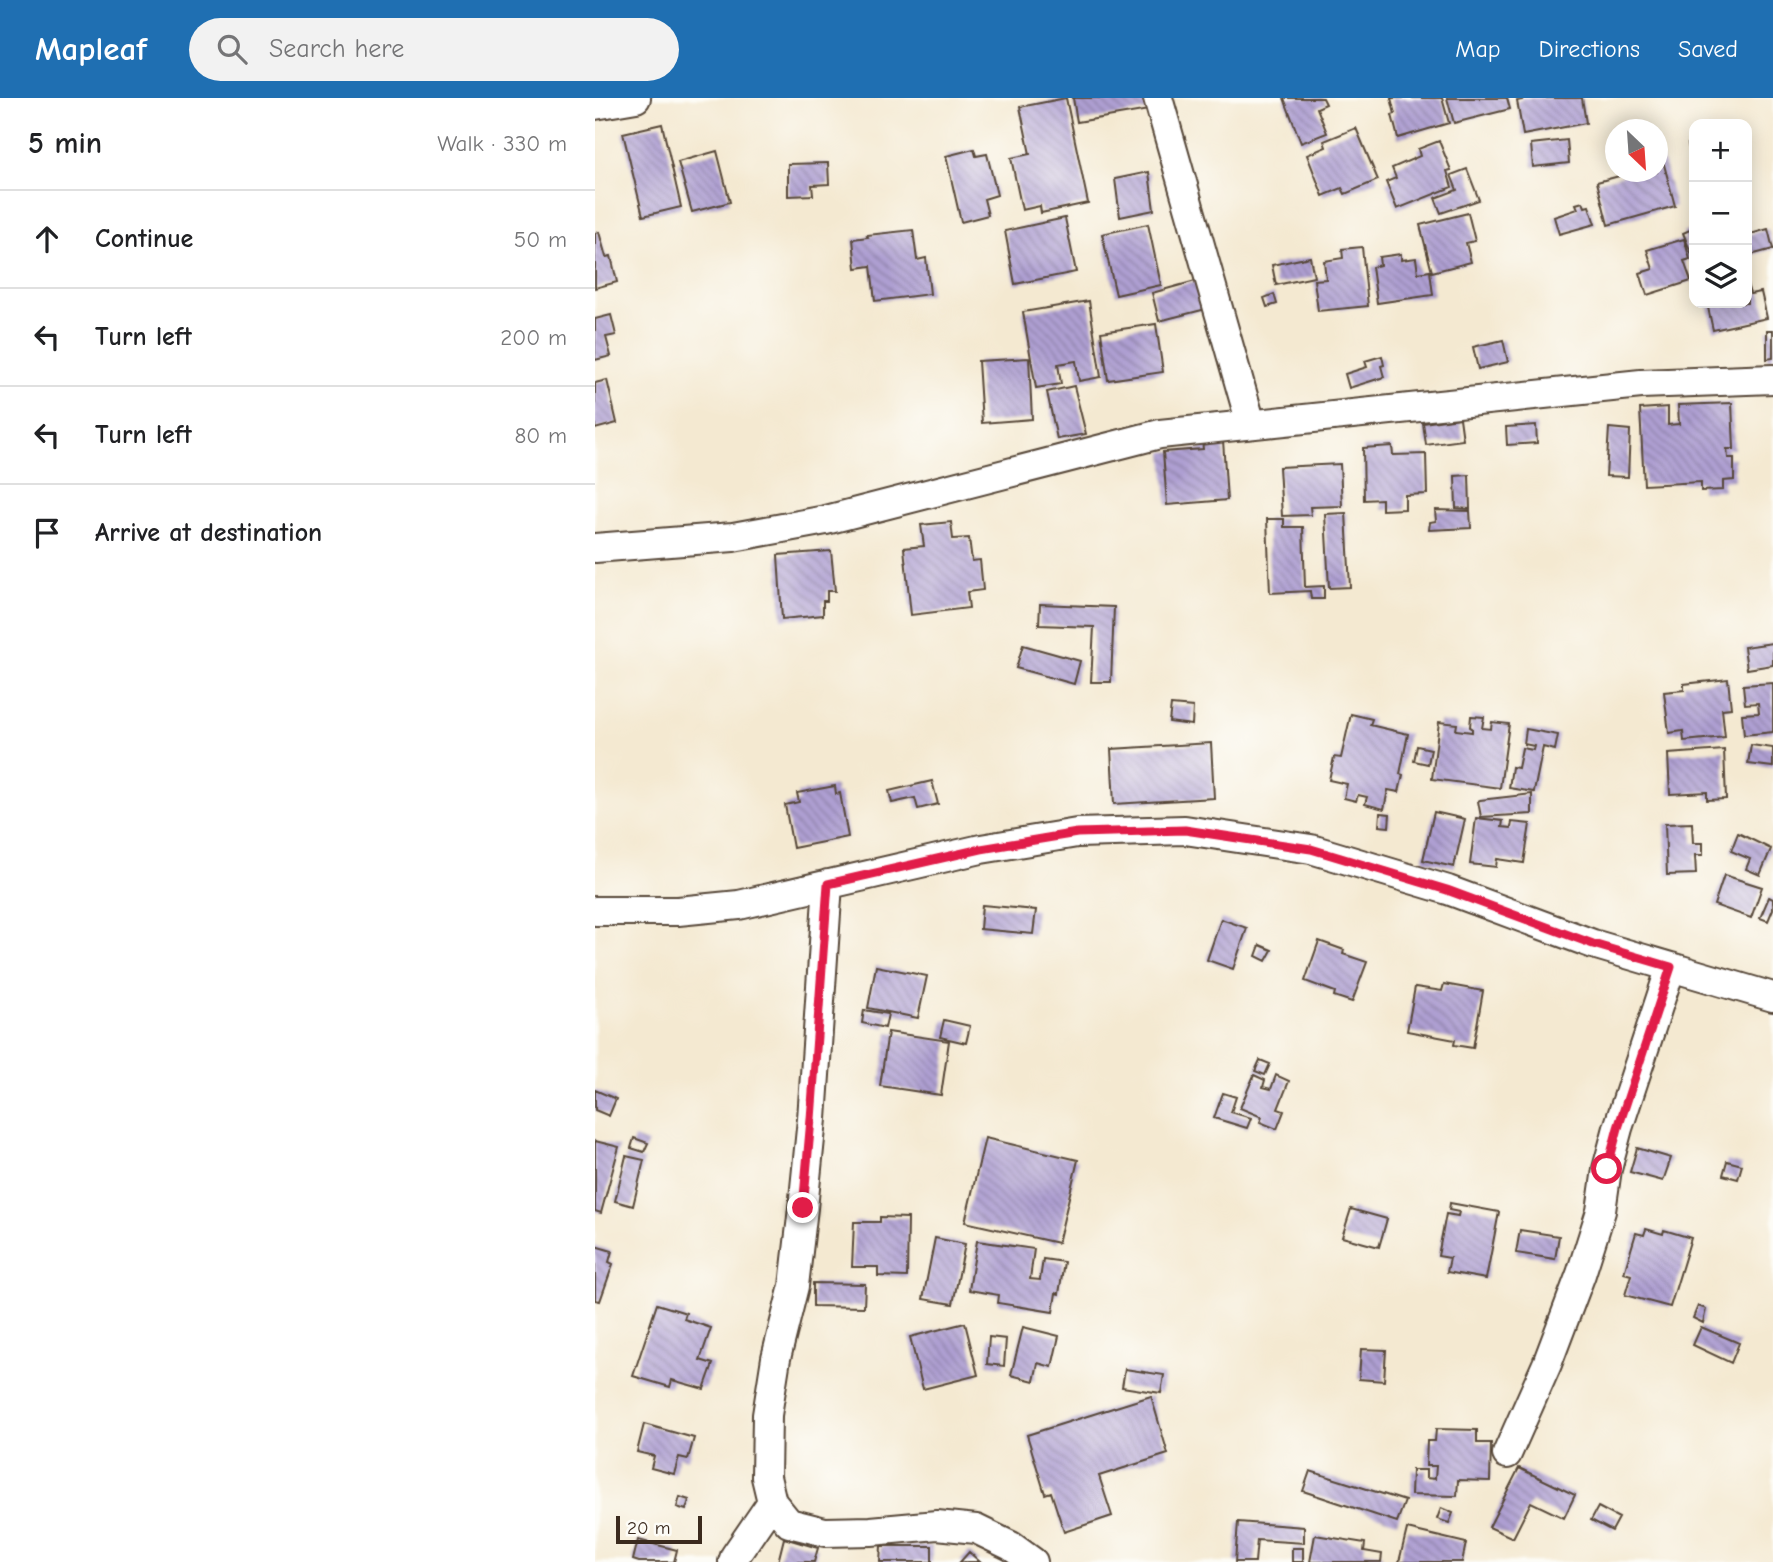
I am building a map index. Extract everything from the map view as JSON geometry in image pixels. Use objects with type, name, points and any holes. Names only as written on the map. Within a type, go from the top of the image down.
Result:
[{"type":"street","points":[[595,105],[636,98]]},
{"type":"street","points":[[1158,98],[1251,424]]},
{"type":"street","points":[[595,548],[733,537],[826,520],[1160,434],[1641,384],[1773,379]]},
{"type":"street","points":[[595,911],[678,911],[739,905],[981,849],[1077,833],[1185,830],[1311,849],[1447,890],[1593,944],[1773,997]]},
{"type":"street","points":[[828,884],[813,1107],[803,1208],[794,1286],[776,1358],[767,1415],[766,1477],[772,1502],[789,1523],[825,1532],[937,1525],[976,1529],[1011,1546],[1033,1562]]},
{"type":"street","points":[[1507,1454],[1547,1364],[1581,1274],[1601,1211],[1607,1169],[1618,1128],[1671,967]]},
{"type":"street","points":[[733,1562],[772,1502]]},
{"type":"building","points":[[1066,98],[1088,203],[1041,213],[1040,206],[1022,210],[1011,158],[1030,154],[1020,107]]},
{"type":"building","points":[[1073,98],[1147,98],[1149,110],[1077,122]]},
{"type":"building","points":[[1284,98],[1323,98],[1326,104],[1317,108],[1327,133],[1301,143]]},
{"type":"building","points":[[1391,98],[1442,98],[1449,123],[1398,138]]},
{"type":"building","points":[[1447,98],[1507,98],[1510,109],[1454,123]]},
{"type":"building","points":[[1521,98],[1582,98],[1586,123],[1523,135],[1517,101],[1522,100]]},
{"type":"building","points":[[662,124],[681,207],[643,216],[623,133]]},
{"type":"building","points":[[1356,128],[1378,180],[1345,194],[1342,188],[1323,196],[1307,155],[1326,147],[1324,141]]},
{"type":"building","points":[[1567,140],[1569,163],[1533,167],[1531,144]]},
{"type":"building","points":[[1439,141],[1451,170],[1447,171],[1452,187],[1397,209],[1386,182],[1396,178],[1392,168],[1420,156],[1418,149]]},
{"type":"building","points":[[974,149],[976,156],[987,154],[997,195],[984,199],[988,215],[961,222],[946,156]]},
{"type":"building","points":[[717,151],[730,202],[692,212],[678,162]]},
{"type":"building","points":[[828,163],[829,184],[812,185],[813,195],[788,196],[788,164]]},
{"type":"building","points":[[1467,169],[1479,200],[1441,213],[1435,198],[1457,190],[1451,175]]},
{"type":"building","points":[[1149,172],[1154,210],[1120,217],[1115,179]]},
{"type":"building","points":[[1605,180],[1605,182],[1668,182],[1668,180],[1675,206],[1608,225],[1597,182]]},
{"type":"building","points":[[1583,202],[1585,207],[1589,206],[1595,224],[1559,234],[1554,217],[1578,209],[1576,204]]},
{"type":"building","points":[[1468,213],[1475,241],[1466,243],[1471,262],[1432,272],[1420,225]]},
{"type":"building","points":[[1065,218],[1076,272],[1015,284],[1005,231]]},
{"type":"building","points":[[1148,224],[1161,285],[1116,295],[1102,234]]},
{"type":"building","points":[[1768,229],[1773,249],[1752,255],[1752,234]]},
{"type":"building","points":[[913,230],[917,260],[926,258],[930,294],[875,301],[871,266],[856,268],[853,239]]},
{"type":"building","points":[[1689,230],[1689,248],[1683,233]]},
{"type":"building","points":[[599,232],[606,257],[611,256],[617,282],[595,288],[595,233]]},
{"type":"building","points":[[1684,239],[1689,256],[1689,259],[1684,261],[1689,282],[1647,295],[1640,273],[1653,269],[1647,250]]},
{"type":"building","points":[[1362,247],[1368,306],[1318,311],[1314,280],[1326,279],[1324,261],[1343,258],[1342,249]]},
{"type":"building","points":[[1401,254],[1401,260],[1416,258],[1418,273],[1430,271],[1433,295],[1377,303],[1372,267],[1380,265],[1379,257]]},
{"type":"building","points":[[1310,257],[1314,277],[1276,285],[1272,265]]},
{"type":"building","points":[[1199,280],[1206,309],[1159,321],[1152,293]]},
{"type":"building","points":[[1761,292],[1767,318],[1713,330],[1708,308],[1752,308],[1752,294]]},
{"type":"building","points":[[1274,294],[1277,304],[1267,307],[1264,298]]},
{"type":"building","points":[[1089,301],[1101,377],[1079,381],[1076,361],[1058,364],[1061,384],[1036,388],[1023,312]]},
{"type":"building","points":[[611,315],[616,335],[606,337],[611,356],[595,360],[595,319]]},
{"type":"building","points":[[1156,324],[1163,372],[1108,380],[1101,332]]},
{"type":"building","points":[[1767,330],[1773,330],[1773,358],[1767,359]]},
{"type":"building","points":[[1503,340],[1508,362],[1478,369],[1473,347]]},
{"type":"building","points":[[1382,356],[1384,377],[1349,388],[1345,374],[1367,367],[1365,361]]},
{"type":"building","points":[[1029,358],[1032,419],[982,423],[978,361]]},
{"type":"building","points":[[607,380],[617,423],[595,429],[595,383]]},
{"type":"building","points":[[1074,386],[1086,434],[1057,439],[1047,392]]},
{"type":"building","points":[[1732,403],[1734,449],[1727,449],[1728,458],[1734,458],[1734,480],[1723,481],[1723,490],[1701,491],[1701,482],[1644,485],[1640,409],[1668,407],[1668,425],[1679,424],[1678,405]]},
{"type":"building","points":[[1460,418],[1463,440],[1426,445],[1423,423]]},
{"type":"building","points":[[1536,425],[1537,443],[1507,445],[1506,427]]},
{"type":"building","points":[[1609,428],[1630,430],[1628,477],[1606,476]]},
{"type":"building","points":[[1223,440],[1227,500],[1167,505],[1163,452],[1203,449],[1202,441]]},
{"type":"building","points":[[1392,446],[1393,455],[1426,454],[1427,494],[1405,495],[1405,509],[1382,510],[1382,499],[1364,500],[1363,448]]},
{"type":"building","points":[[1340,464],[1342,506],[1310,507],[1311,515],[1282,516],[1279,467]]},
{"type":"building","points":[[1469,475],[1470,509],[1456,508],[1455,476]]},
{"type":"building","points":[[1435,510],[1470,511],[1471,528],[1429,530],[1430,522],[1436,521]]},
{"type":"building","points":[[1346,513],[1350,587],[1329,588],[1325,514]]},
{"type":"building","points":[[1267,519],[1284,519],[1284,527],[1303,527],[1305,587],[1324,586],[1324,599],[1311,599],[1310,591],[1270,593]]},
{"type":"building","points":[[951,522],[953,539],[969,538],[972,561],[980,560],[983,590],[967,592],[969,608],[911,615],[904,548],[924,546],[921,525]]},
{"type":"building","points":[[831,551],[835,591],[827,591],[827,601],[823,601],[823,615],[782,619],[778,555]]},
{"type":"building","points":[[1040,604],[1114,607],[1111,682],[1091,682],[1094,627],[1039,625]]},
{"type":"building","points":[[1773,643],[1773,665],[1747,669],[1744,647]]},
{"type":"building","points":[[1023,645],[1080,661],[1074,684],[1016,668]]},
{"type":"building","points":[[1728,679],[1731,708],[1722,709],[1725,737],[1684,741],[1683,731],[1669,733],[1664,692],[1684,690],[1684,684]]},
{"type":"building","points":[[1773,683],[1773,732],[1744,735],[1742,714],[1759,713],[1758,703],[1745,704],[1743,685]]},
{"type":"building","points":[[1171,705],[1193,707],[1192,725],[1169,722]]},
{"type":"building","points":[[1351,714],[1372,719],[1370,725],[1408,734],[1399,792],[1388,790],[1384,809],[1365,804],[1367,797],[1358,795],[1356,801],[1344,798],[1347,784],[1329,780],[1334,757],[1341,758]]},
{"type":"building","points":[[1471,716],[1484,717],[1482,728],[1491,729],[1492,722],[1509,724],[1500,788],[1432,779],[1439,722],[1457,724],[1456,730],[1472,732]]},
{"type":"building","points":[[1526,729],[1558,735],[1555,750],[1543,747],[1534,792],[1509,788],[1512,767],[1518,768],[1522,748],[1533,750],[1534,746],[1524,744]]},
{"type":"building","points":[[1211,743],[1214,798],[1114,804],[1111,749]]},
{"type":"building","points":[[1751,745],[1773,748],[1773,767],[1748,764]]},
{"type":"building","points":[[1417,746],[1431,749],[1428,764],[1414,761]]},
{"type":"building","points":[[1724,750],[1726,799],[1707,800],[1707,792],[1670,794],[1668,754]]},
{"type":"building","points":[[932,781],[938,804],[918,809],[915,798],[892,803],[889,791]]},
{"type":"building","points":[[835,786],[836,794],[840,793],[848,837],[793,848],[785,805],[799,802],[797,793]]},
{"type":"building","points":[[1532,794],[1532,814],[1481,817],[1480,800]]},
{"type":"building","points":[[1434,812],[1465,819],[1454,867],[1423,860]]},
{"type":"building","points":[[1380,813],[1390,814],[1389,827],[1379,826]]},
{"type":"building","points":[[1476,818],[1503,821],[1502,827],[1511,828],[1512,822],[1530,824],[1524,863],[1497,859],[1496,867],[1470,864]]},
{"type":"building","points":[[1692,823],[1693,843],[1703,843],[1703,855],[1695,855],[1696,874],[1667,875],[1665,824]]},
{"type":"building","points":[[1738,833],[1771,849],[1760,875],[1746,869],[1750,859],[1731,851]]},
{"type":"building","points":[[1724,875],[1762,887],[1751,918],[1714,905]]},
{"type":"building","points":[[1769,897],[1773,899],[1773,909],[1768,921],[1760,918]]},
{"type":"building","points":[[982,905],[1036,910],[1033,934],[980,929]]},
{"type":"building","points":[[1221,919],[1247,928],[1233,969],[1207,960]]},
{"type":"building","points":[[1319,941],[1344,950],[1343,954],[1367,962],[1352,1002],[1334,996],[1335,992],[1305,981]]},
{"type":"building","points":[[1260,945],[1272,950],[1266,961],[1256,956]]},
{"type":"building","points":[[876,966],[927,976],[918,1018],[868,1008]]},
{"type":"building","points":[[1444,984],[1483,991],[1473,1048],[1454,1045],[1455,1040],[1407,1031],[1415,987],[1442,991]]},
{"type":"building","points":[[864,1010],[888,1014],[885,1028],[862,1023]]},
{"type":"building","points":[[944,1020],[970,1026],[966,1043],[940,1037]]},
{"type":"building","points":[[888,1032],[949,1041],[941,1095],[880,1086]]},
{"type":"building","points":[[1260,1060],[1270,1064],[1265,1075],[1255,1071]]},
{"type":"building","points":[[1254,1075],[1265,1080],[1263,1087],[1271,1089],[1276,1075],[1289,1081],[1278,1109],[1284,1111],[1277,1129],[1260,1122],[1262,1117],[1240,1108]]},
{"type":"building","points":[[595,1090],[616,1099],[609,1116],[595,1110]]},
{"type":"building","points":[[1223,1093],[1236,1097],[1231,1112],[1251,1118],[1247,1128],[1214,1118]]},
{"type":"building","points":[[634,1138],[648,1143],[644,1152],[631,1148]]},
{"type":"building","points":[[985,1138],[1078,1160],[1058,1243],[965,1222]]},
{"type":"building","points":[[595,1141],[619,1147],[601,1213],[595,1211]]},
{"type":"building","points":[[1637,1148],[1671,1158],[1663,1181],[1630,1172]]},
{"type":"building","points":[[626,1156],[644,1160],[633,1206],[615,1201]]},
{"type":"building","points":[[1727,1161],[1742,1165],[1738,1179],[1723,1175]]},
{"type":"building","points":[[1450,1203],[1499,1212],[1486,1279],[1447,1272],[1450,1258],[1438,1256],[1446,1214],[1458,1216],[1459,1212],[1449,1210]]},
{"type":"building","points":[[1351,1209],[1387,1219],[1379,1247],[1342,1237]]},
{"type":"building","points":[[880,1217],[908,1218],[907,1277],[878,1276],[878,1267],[852,1267],[854,1222],[880,1222]]},
{"type":"building","points":[[1646,1229],[1663,1234],[1664,1230],[1691,1238],[1670,1307],[1625,1295],[1631,1275],[1624,1273],[1636,1233],[1644,1235]]},
{"type":"building","points":[[1520,1230],[1559,1236],[1555,1259],[1516,1253]]},
{"type":"building","points":[[935,1238],[965,1244],[953,1304],[923,1299]]},
{"type":"building","points":[[977,1241],[1034,1249],[1030,1279],[1040,1280],[1043,1259],[1064,1262],[1053,1312],[998,1303],[999,1295],[969,1290]]},
{"type":"building","points":[[595,1246],[612,1251],[609,1262],[613,1264],[600,1301],[595,1300]]},
{"type":"building","points":[[813,1283],[865,1284],[864,1307],[813,1306]]},
{"type":"building","points":[[657,1304],[686,1313],[684,1319],[711,1328],[700,1360],[713,1364],[704,1389],[672,1380],[670,1387],[633,1376]]},
{"type":"building","points":[[1698,1306],[1706,1309],[1703,1323],[1693,1318]]},
{"type":"building","points":[[965,1323],[978,1375],[923,1389],[910,1337]]},
{"type":"building","points":[[1023,1327],[1059,1336],[1052,1367],[1038,1363],[1034,1381],[1011,1375]]},
{"type":"building","points":[[1701,1327],[1739,1343],[1731,1363],[1693,1345]]},
{"type":"building","points":[[989,1337],[1006,1339],[1004,1366],[987,1364]]},
{"type":"building","points":[[1361,1349],[1386,1350],[1384,1381],[1359,1379]]},
{"type":"building","points":[[1125,1369],[1164,1375],[1161,1393],[1122,1387]]},
{"type":"building","points":[[1151,1396],[1168,1454],[1099,1476],[1112,1516],[1064,1532],[1051,1492],[1045,1494],[1027,1435]]},
{"type":"building","points":[[644,1424],[694,1438],[688,1459],[679,1457],[674,1474],[651,1468],[654,1456],[637,1452]]},
{"type":"building","points":[[1436,1429],[1477,1430],[1477,1443],[1491,1443],[1490,1481],[1458,1480],[1457,1496],[1411,1495],[1412,1470],[1426,1470],[1426,1478],[1435,1479],[1436,1466],[1426,1466],[1427,1441],[1435,1441]]},
{"type":"building","points":[[1519,1468],[1575,1495],[1564,1518],[1531,1502],[1513,1538],[1489,1527]]},
{"type":"building","points":[[1310,1471],[1405,1501],[1397,1522],[1303,1491]]},
{"type":"building","points":[[680,1497],[689,1500],[686,1510],[677,1507]]},
{"type":"building","points":[[1598,1507],[1619,1518],[1612,1531],[1591,1520]]},
{"type":"building","points":[[1441,1508],[1453,1513],[1449,1523],[1437,1519]]},
{"type":"building","points":[[1238,1522],[1304,1527],[1304,1543],[1257,1540],[1255,1562],[1235,1562]]},
{"type":"building","points":[[1407,1529],[1466,1543],[1462,1562],[1399,1562]]},
{"type":"building","points":[[1315,1535],[1365,1543],[1364,1551],[1382,1554],[1381,1562],[1310,1562]]},
{"type":"building","points":[[784,1538],[818,1548],[814,1562],[778,1562]]},
{"type":"building","points":[[638,1540],[677,1550],[674,1562],[633,1560]]},
{"type":"building","points":[[881,1546],[932,1546],[932,1562],[880,1562]]},
{"type":"building","points":[[1292,1548],[1303,1548],[1303,1562],[1292,1562]]},
{"type":"building","points":[[969,1552],[980,1562],[960,1562]]},
{"type":"route","points":[[803,1208],[828,884],[981,849],[1077,833],[1185,830],[1311,849],[1447,890],[1593,944],[1671,967],[1607,1169]]}]
